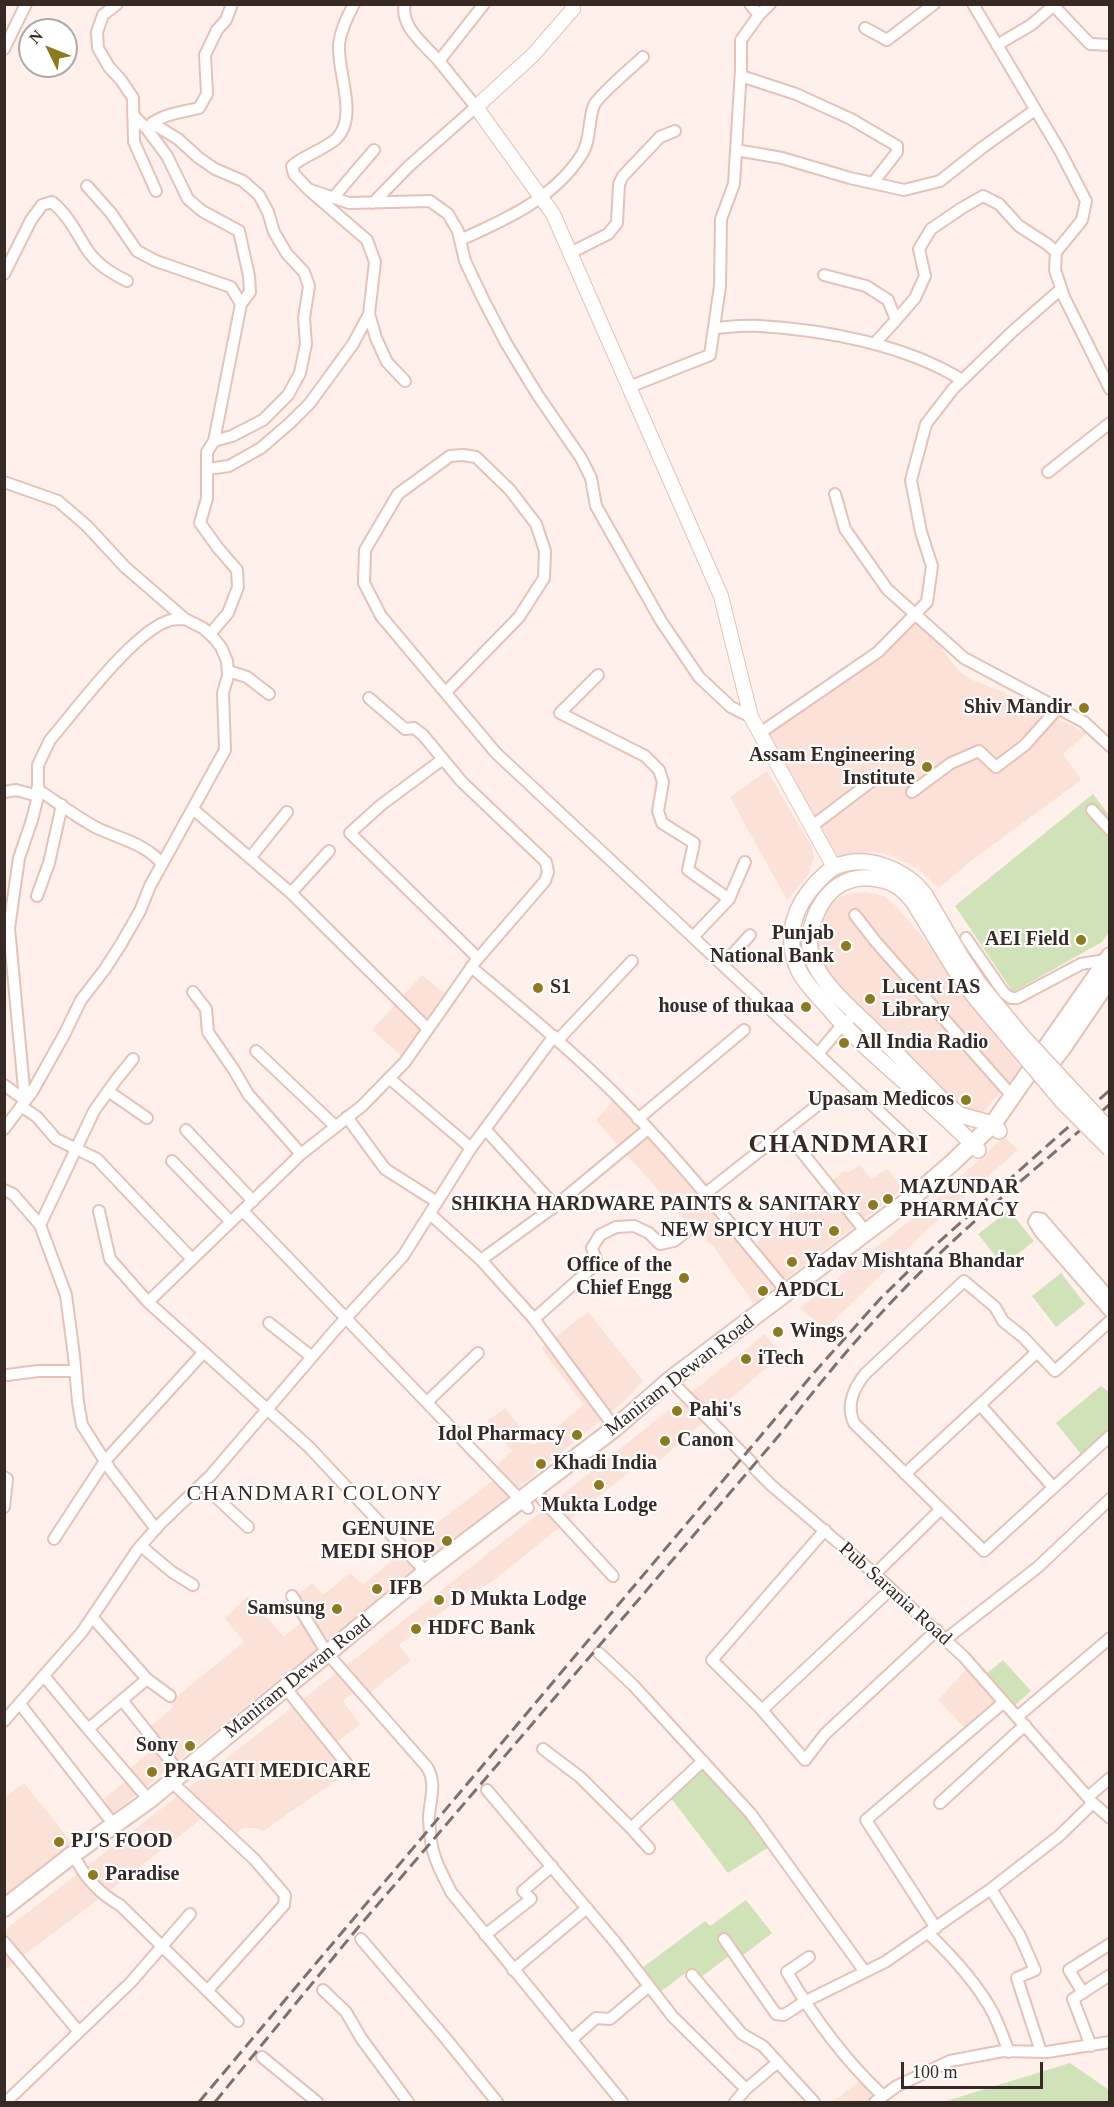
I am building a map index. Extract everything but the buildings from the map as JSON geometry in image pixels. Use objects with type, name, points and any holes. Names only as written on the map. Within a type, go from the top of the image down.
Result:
[{"type":"main road","points":[[975,1147],[842,1025],[799,971],[792,949],[794,916],[801,901],[834,867],[848,863],[880,864],[916,884],[919,898],[958,976],[1063,1102],[1110,1149]]},
{"type":"main road","points":[[996,1127],[960,1115],[944,1102],[824,978],[812,958],[810,932],[819,908],[837,887],[847,881],[873,879],[889,882],[919,898],[979,984],[1029,1044],[1110,1131]]},
{"type":"main road","name":"Maniram Dewan Road","points":[[996,1127],[1013,1097],[1108,960]]},
{"type":"main road","name":"Maniram Dewan Road","points":[[6,1914],[114,1825],[179,1780],[330,1656],[621,1435],[674,1384],[787,1292],[975,1147],[996,1127],[1061,1050],[1110,978]]},
{"type":"main road","name":"Maniram Dewan Road","points":[[330,1656],[426,1572],[530,1503],[615,1428],[920,1203],[959,1171],[975,1147]]},
{"type":"main road","name":"Maniram Dewan Road","points":[[6,1914],[155,1807],[179,1780]]},
{"type":"street","points":[[4,49],[26,4]]},
{"type":"street","points":[[117,4],[103,15],[97,32],[98,48],[109,67],[133,98],[134,142],[156,191]]},
{"type":"street","points":[[150,126],[171,115],[199,108],[207,94],[205,56],[217,30],[226,20],[232,4]]},
{"type":"street","points":[[207,469],[229,466],[261,448],[290,423],[310,403],[353,344],[369,314],[375,262],[367,240],[308,189],[294,174],[292,166],[299,159],[335,139],[344,127],[348,111],[341,77],[339,44],[344,23],[354,4]]},
{"type":"street","points":[[405,4],[403,11],[409,27],[476,107],[553,214],[721,596],[751,717],[834,867]]},
{"type":"street","points":[[439,61],[484,4]]},
{"type":"street","points":[[750,4],[759,15]]},
{"type":"street","points":[[629,387],[710,355],[720,286],[721,219],[734,184],[741,40],[770,4]]},
{"type":"street","points":[[865,28],[887,40],[934,4]]},
{"type":"street","points":[[973,4],[1086,201],[1082,220],[1056,252],[1055,270],[1061,289],[1110,389]]},
{"type":"street","points":[[998,45],[1030,25],[1053,5],[1090,44],[1110,45]]},
{"type":"street","points":[[373,203],[410,166],[533,55],[576,6]]},
{"type":"street","points":[[460,240],[506,219],[563,179],[584,152],[594,104],[643,57]]},
{"type":"street","points":[[741,76],[796,94],[851,119],[897,146],[897,152],[873,183]]},
{"type":"street","points":[[736,150],[782,158],[904,190],[940,181],[1035,110]]},
{"type":"street","points":[[133,115],[178,139],[199,158],[215,169],[243,181],[259,195],[274,232],[287,254],[304,272],[309,286],[303,318],[306,344],[300,373],[288,395],[263,420],[232,436],[214,441]]},
{"type":"street","points":[[150,126],[188,199],[201,211],[239,231],[249,276],[250,292],[240,304],[214,441],[207,452],[207,498],[200,523],[218,549],[237,570],[238,587],[228,613],[210,634]]},
{"type":"street","points":[[570,252],[608,234],[617,223],[619,184],[623,176],[660,137],[675,131]]},
{"type":"street","points":[[333,198],[374,150]]},
{"type":"street","points":[[87,186],[111,213],[137,251],[156,261],[231,287],[240,304]]},
{"type":"street","points":[[308,189],[349,203],[430,201],[448,214],[458,231],[465,261],[483,299],[537,394],[581,458],[591,478],[596,506],[661,621],[699,676],[731,707],[751,717]]},
{"type":"street","points":[[874,344],[915,298],[925,276],[919,249],[931,229],[983,196],[999,204],[1019,226],[1056,252]]},
{"type":"street","points":[[4,274],[31,220],[42,205],[52,202],[78,232],[87,249],[98,262],[127,281]]},
{"type":"street","points":[[824,275],[866,286],[888,300],[896,320]]},
{"type":"street","points":[[760,734],[878,652],[927,602],[932,566],[921,532],[911,480],[926,424],[953,389],[1061,289]]},
{"type":"street","points":[[369,314],[376,338],[387,362],[405,381]]},
{"type":"street","points":[[715,328],[758,325],[819,332],[874,344],[941,367],[962,381]]},
{"type":"street","points":[[1048,472],[1110,423]]},
{"type":"street","points":[[446,692],[519,617],[544,578],[545,551],[536,524],[510,490],[476,457],[463,455],[450,456],[398,494],[365,550],[364,583],[381,616],[496,753],[914,1144]]},
{"type":"street","points":[[4,482],[58,501],[87,526],[125,567],[185,619],[210,634],[221,647],[228,671],[224,693],[225,750],[150,886],[140,911],[121,944],[81,1000],[32,1092],[4,1129]]},
{"type":"street","points":[[835,494],[845,529],[887,589],[964,658],[1084,722],[1110,746]]},
{"type":"street","points":[[23,1103],[9,928],[20,858],[38,792],[38,765],[50,740],[123,655],[144,635],[170,620],[185,619]]},
{"type":"street","points":[[228,671],[247,677],[269,694]]},
{"type":"street","points":[[598,675],[560,713],[645,756],[659,770],[663,782],[658,811],[662,823],[694,843],[688,870],[729,899]]},
{"type":"street","points":[[148,1302],[301,1154],[362,1106],[405,1062],[475,962],[545,881],[548,872],[546,862],[462,782],[423,735],[414,728],[405,729],[369,698]]},
{"type":"street","points":[[912,792],[951,763],[979,751],[996,767],[1025,745],[1058,708]]},
{"type":"street","points":[[443,759],[381,805],[350,832],[475,962],[615,1093],[705,1194],[787,1292]]},
{"type":"street","points":[[811,827],[873,780]]},
{"type":"street","points":[[4,792],[16,790],[38,792],[96,827],[140,847],[157,857],[162,864]]},
{"type":"street","points":[[37,896],[49,863],[62,805]]},
{"type":"street","points":[[193,809],[291,893],[427,1028]]},
{"type":"street","points":[[1092,810],[1110,830]]},
{"type":"street","points":[[250,858],[287,812]]},
{"type":"street","points":[[291,893],[329,851]]},
{"type":"street","points":[[693,937],[729,899],[745,862]]},
{"type":"street","points":[[4,879],[16,884]]},
{"type":"street","points":[[855,915],[876,942],[1013,1097]]},
{"type":"street","points":[[723,964],[750,935]]},
{"type":"street","points":[[966,938],[1004,993],[1011,998],[1017,998],[1080,964],[1108,960]]},
{"type":"street","points":[[4,1720],[82,1632],[141,1546],[202,1484],[345,1319],[403,1256],[485,1129],[556,1038],[632,962]]},
{"type":"street","points":[[193,992],[206,1009],[208,1032],[248,1094],[301,1154]]},
{"type":"street","points":[[818,1054],[842,1025],[857,1014]]},
{"type":"street","points":[[638,1119],[744,1030]]},
{"type":"street","points":[[256,1052],[335,1125]]},
{"type":"street","points":[[40,1226],[94,1111],[133,1059]]},
{"type":"street","points":[[389,1078],[471,1148]]},
{"type":"street","points":[[4,1085],[56,1139],[97,1159],[191,1258]]},
{"type":"street","points":[[108,1091],[147,1119]]},
{"type":"street","points":[[705,1194],[819,1104]]},
{"type":"street","points":[[347,1117],[385,1169],[437,1202]]},
{"type":"street","points":[[485,1129],[555,1206]]},
{"type":"street","points":[[481,1260],[555,1206],[648,1129]]},
{"type":"street","points":[[186,1130],[253,1201]]},
{"type":"street","points":[[785,1131],[866,1232]]},
{"type":"street","points":[[172,1161],[231,1222]]},
{"type":"street","points":[[4,1190],[13,1194],[40,1226],[66,1295],[82,1425],[105,1461],[156,1529]]},
{"type":"street","points":[[99,1211],[110,1259],[148,1302],[309,1447],[426,1572]]},
{"type":"street","points":[[243,1211],[427,1402],[530,1503],[613,1576]]},
{"type":"street","points":[[430,1214],[481,1260],[534,1319],[615,1428]]},
{"type":"street","points":[[1110,1298],[1042,1219],[1036,1218],[1034,1222],[1040,1232],[1110,1312]]},
{"type":"street","points":[[534,1319],[597,1263],[592,1248],[600,1235],[616,1227],[633,1226],[649,1233],[660,1244],[674,1241],[689,1229]]},
{"type":"street","points":[[1110,1321],[1055,1371],[1003,1321],[995,1307],[964,1281],[865,1374],[856,1385],[850,1403],[850,1414],[854,1423],[984,1551],[1110,1436]]},
{"type":"street","points":[[269,1323],[312,1357]]},
{"type":"street","points":[[904,1474],[981,1406],[1037,1352]]},
{"type":"street","points":[[54,1539],[105,1461],[203,1353]]},
{"type":"street","points":[[427,1402],[478,1353]]},
{"type":"street","points":[[7,1375],[38,1371],[75,1371]]},
{"type":"street","name":"Pub Sarania Road","points":[[674,1384],[771,1485],[937,1630],[1004,1701],[1090,1800],[1110,1818]]},
{"type":"street","points":[[981,1406],[1053,1487]]},
{"type":"street","points":[[4,1477],[7,1479],[4,1506]]},
{"type":"street","points":[[202,1484],[248,1527]]},
{"type":"street","points":[[945,1639],[1038,1567],[1110,1498]]},
{"type":"street","points":[[875,1574],[941,1509]]},
{"type":"street","points":[[825,1530],[712,1660],[762,1710],[805,1760],[825,1734],[937,1630]]},
{"type":"street","points":[[141,1546],[172,1572],[194,1584]]},
{"type":"street","points":[[762,1710],[891,1590]]},
{"type":"street","points":[[292,1596],[330,1656],[428,1767],[434,1787],[429,1817],[435,1859],[451,1892],[622,2103]]},
{"type":"street","points":[[92,1617],[147,1679],[170,1696]]},
{"type":"street","points":[[1017,1716],[1110,1638]]},
{"type":"street","points":[[599,1653],[634,1686],[751,1814],[865,1972]]},
{"type":"street","points":[[44,1676],[148,1800]]},
{"type":"street","points":[[88,1729],[147,1679]]},
{"type":"street","points":[[287,1690],[354,1773]]},
{"type":"street","points":[[122,1700],[179,1780],[285,1895],[284,1905],[208,1990]]},
{"type":"street","points":[[1004,1701],[866,1820],[944,1949],[993,2012],[1009,2052]]},
{"type":"street","points":[[20,1704],[114,1825]]},
{"type":"street","points":[[940,1803],[1025,1725]]},
{"type":"street","points":[[543,1749],[580,1777],[649,1848]]},
{"type":"street","points":[[631,1828],[703,1761]]},
{"type":"street","points":[[724,1939],[776,2014],[784,2015],[804,2002],[885,1962],[991,1889],[1059,1836],[1110,1778]]},
{"type":"street","points":[[487,1790],[587,1908],[673,2017],[746,2089]]},
{"type":"street","points":[[78,1863],[102,1893],[120,1905],[238,2021]]},
{"type":"street","points":[[485,1935],[531,1899],[523,1891],[552,1866]]},
{"type":"street","points":[[991,1889],[1020,1936],[1035,1970],[1017,1978],[1041,2052]]},
{"type":"street","points":[[513,1970],[587,1908]]},
{"type":"street","points":[[6,2103],[131,1982],[190,1914]]},
{"type":"street","points":[[361,1939],[497,2103]]},
{"type":"street","points":[[4,1942],[79,2032]]},
{"type":"street","points":[[1083,1993],[1069,1970],[1110,1944]]},
{"type":"street","points":[[809,1957],[787,1972],[804,2002],[879,2099],[897,2086],[950,2061],[1009,2052],[1041,2052],[1110,2042]]},
{"type":"street","points":[[1091,2046],[1073,1999],[1110,1975]]},
{"type":"street","points":[[692,1976],[742,2034],[762,2046],[814,2103]]},
{"type":"street","points":[[571,2040],[596,2018],[610,2019],[649,1986]]},
{"type":"street","points":[[323,1990],[346,2012],[361,2038],[408,2103]]},
{"type":"street","points":[[262,2057],[318,2103]]},
{"type":"street","points":[[735,2103],[746,2089],[778,2062]]},
{"type":"shaded area","name":"Assam Engineering Institute","points":[[916,623],[926,625],[958,670],[970,679],[1087,733],[1063,754],[1081,780],[972,860],[939,888],[917,868],[889,855],[872,851],[841,857],[832,854],[764,733]]},
{"type":"shaded area","points":[[767,771],[812,847],[814,858],[808,875],[787,900],[730,797]]},
{"type":"shaded area","points":[[866,892],[884,896],[895,905],[948,967],[1021,1068],[979,1117],[963,1113],[824,972],[815,955],[819,921],[828,907],[840,897]]},
{"type":"shaded area","points":[[422,975],[444,993],[401,1056],[372,1030]]},
{"type":"shaded area","points":[[616,1098],[778,1285],[754,1304],[714,1247],[692,1228],[596,1120]]},
{"type":"shaded area","points":[[1004,1137],[1018,1150],[929,1228],[825,1329],[800,1308],[927,1207]]},
{"type":"shaded area","points":[[860,1165],[871,1179],[888,1169],[903,1189],[787,1278],[782,1278],[756,1243],[844,1171],[848,1173]]},
{"type":"shaded area","points":[[588,1312],[643,1381],[623,1402],[512,1493],[429,1557],[413,1541],[495,1479],[490,1476],[497,1465],[512,1451],[487,1421],[505,1408],[534,1445],[584,1405],[541,1348]]},
{"type":"shaded area","points":[[765,1334],[781,1355],[660,1460],[652,1454],[490,1583],[463,1596],[399,1645],[411,1660],[362,1699],[355,1692],[343,1701],[360,1724],[337,1742],[354,1768],[263,1831],[243,1828],[232,1836],[206,1815],[5,1969],[5,1930],[370,1647]]},
{"type":"shaded area","points":[[407,1547],[420,1566],[106,1819],[94,1806],[128,1780],[123,1774],[156,1747],[144,1731],[174,1707],[170,1702],[244,1642],[225,1618],[248,1596],[284,1637],[309,1616],[295,1597],[312,1583],[323,1595],[350,1573],[363,1585]]},
{"type":"shaded area","points":[[966,1670],[996,1698],[996,1702],[966,1729],[938,1700]]},
{"type":"shaded area","points":[[24,1783],[73,1844],[5,1899],[5,1797]]},
{"type":"shaded area","points":[[866,2076],[880,2094],[869,2102],[834,2101]]},
{"type":"green space","points":[[1093,794],[1109,815],[1109,932],[1102,942],[1013,992],[955,906]]},
{"type":"green space","points":[[1009,1210],[1034,1241],[1003,1266],[978,1234]]},
{"type":"green space","points":[[1061,1273],[1085,1304],[1056,1327],[1032,1296]]},
{"type":"green space","points":[[1101,1386],[1109,1392],[1109,1431],[1081,1454],[1056,1423]]},
{"type":"green space","points":[[1003,1660],[1031,1691],[1014,1706],[986,1674]]},
{"type":"green space","points":[[706,1766],[772,1845],[728,1873],[671,1798]]},
{"type":"green space","points":[[746,1900],[772,1933],[742,1956],[729,1956],[696,1981],[687,1972],[660,1992],[642,1968],[705,1921],[710,1926]]},
{"type":"green space","points":[[1070,2063],[1109,2090],[1109,2102],[943,2102]]},
{"type":"railway","points":[[199,2102],[812,1375],[880,1299],[932,1248],[1110,1090]]},
{"type":"railway","points":[[215,2102],[356,1930],[782,1432],[874,1320],[956,1238],[1110,1104]]},
{"type":"place","name":"Shiv Mandir","points":[[1084,708]]},
{"type":"place","name":"Assam Engineering Institute","points":[[927,767]]},
{"type":"place","name":"AEI Field","points":[[1081,940]]},
{"type":"place","name":"Punjab National Bank","points":[[846,946]]},
{"type":"place","name":"S1","points":[[538,988]]},
{"type":"place","name":"Lucent IAS Library","points":[[870,999]]},
{"type":"place","name":"house of thukaa","points":[[806,1007]]},
{"type":"place","name":"All India Radio","points":[[844,1043]]},
{"type":"place","name":"Upasam Medicos","points":[[966,1100]]},
{"type":"place","name":"MAZUNDAR PHARMACY","points":[[888,1199]]},
{"type":"place","name":"SHIKHA HARDWARE PAINTS & SANITARY","points":[[873,1205]]},
{"type":"place","name":"NEW SPICY HUT","points":[[834,1231]]},
{"type":"place","name":"Yadav Mishtana Bhandar","points":[[792,1262]]},
{"type":"place","name":"Office of the Chief Engg","points":[[684,1278]]},
{"type":"place","name":"APDCL","points":[[763,1291]]},
{"type":"place","name":"Wings","points":[[778,1332]]},
{"type":"place","name":"iTech","points":[[746,1359]]},
{"type":"place","name":"Pahi's","points":[[677,1411]]},
{"type":"place","name":"Idol Pharmacy","points":[[577,1435]]},
{"type":"place","name":"Canon","points":[[665,1441]]},
{"type":"place","name":"Khadi India","points":[[541,1464]]},
{"type":"place","name":"Mukta Lodge","points":[[599,1485]]},
{"type":"place","name":"GENUINE MEDI SHOP","points":[[447,1541]]},
{"type":"place","name":"IFB","points":[[377,1589]]},
{"type":"place","name":"D Mukta Lodge","points":[[439,1600]]},
{"type":"place","name":"Samsung","points":[[337,1609]]},
{"type":"place","name":"HDFC Bank","points":[[416,1629]]},
{"type":"place","name":"Sony","points":[[190,1746]]},
{"type":"place","name":"PRAGATI MEDICARE","points":[[152,1772]]},
{"type":"place","name":"PJ'S FOOD","points":[[59,1842]]},
{"type":"place","name":"Paradise","points":[[93,1875]]},
{"type":"district","name":"CHANDMARI","points":[[839,1145]]},
{"type":"district","name":"CHANDMARI COLONY","points":[[315,1494]]}]
